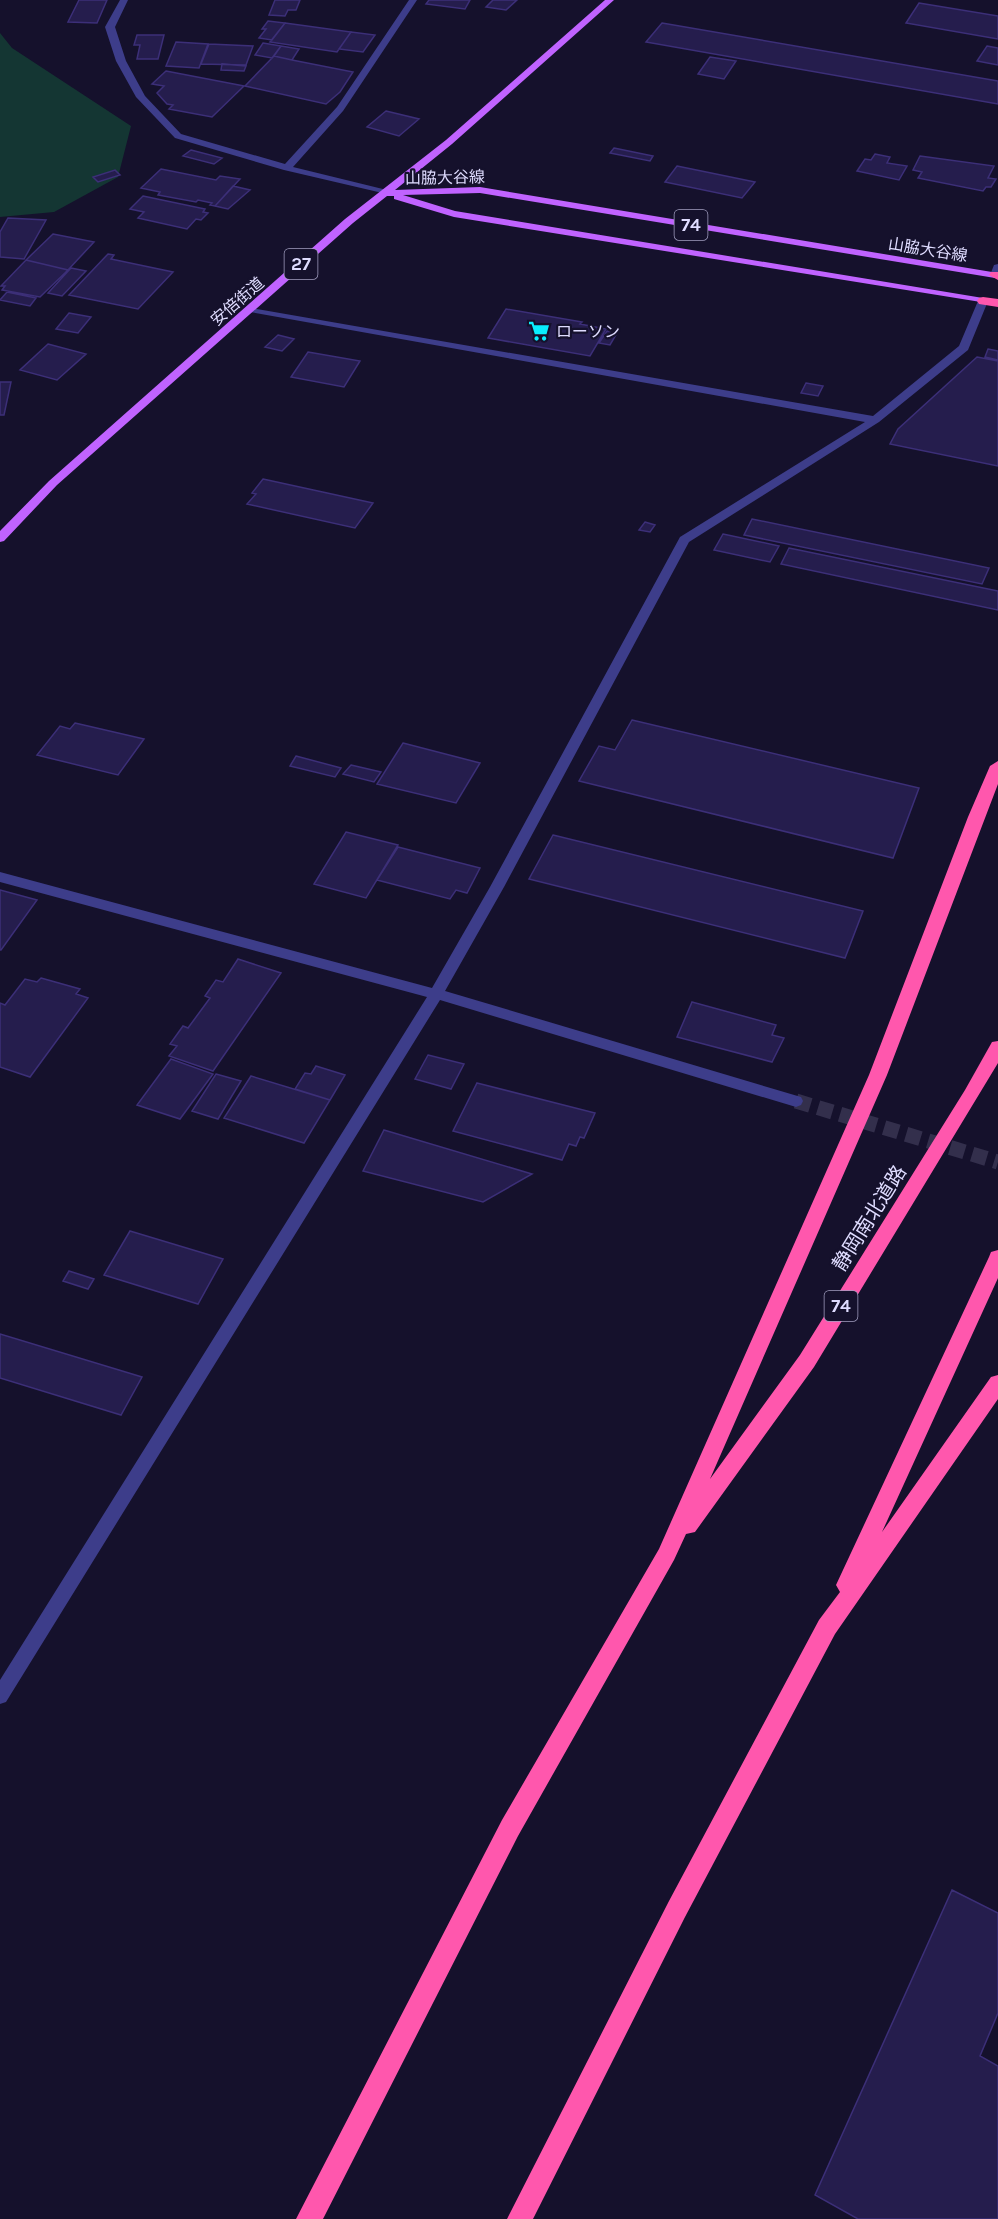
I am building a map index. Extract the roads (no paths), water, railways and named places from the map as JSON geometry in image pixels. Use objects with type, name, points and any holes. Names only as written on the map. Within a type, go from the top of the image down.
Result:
[{"type":"highway","points":[[983,301],[998,303]]},
{"type":"highway","points":[[309,2219],[510,1828],[667,1554],[878,1075],[998,766]]},
{"type":"highway","name":"静岡南北道路","points":[[667,1554],[807,1361],[972,1094],[998,1047]]},
{"type":"highway","points":[[520,2219],[677,1909],[827,1627],[998,1257]]},
{"type":"highway","points":[[827,1627],[998,1383]]},
{"type":"main road","name":"安倍街道","points":[[0,538],[52,483],[349,221],[449,142],[610,0]]},
{"type":"main road","name":"山脇大谷線","points":[[387,193],[480,190],[997,272]]},
{"type":"main road","name":"山脇大谷線","points":[[387,193],[454,214],[983,301]]},
{"type":"street","points":[[124,0],[110,27],[121,61],[141,97],[178,136],[287,168],[387,193]]},
{"type":"street","points":[[287,168],[340,109],[413,0]]},
{"type":"street","points":[[0,1696],[436,994],[497,887],[684,540],[875,420],[964,348],[983,301]]},
{"type":"street","points":[[250,309],[875,420]]},
{"type":"street","points":[[0,877],[436,994],[796,1101]]},
{"type":"tunnel","points":[[796,1101],[998,1162]]},
{"type":"place","name":"ローソン","points":[[539,331]]}]
